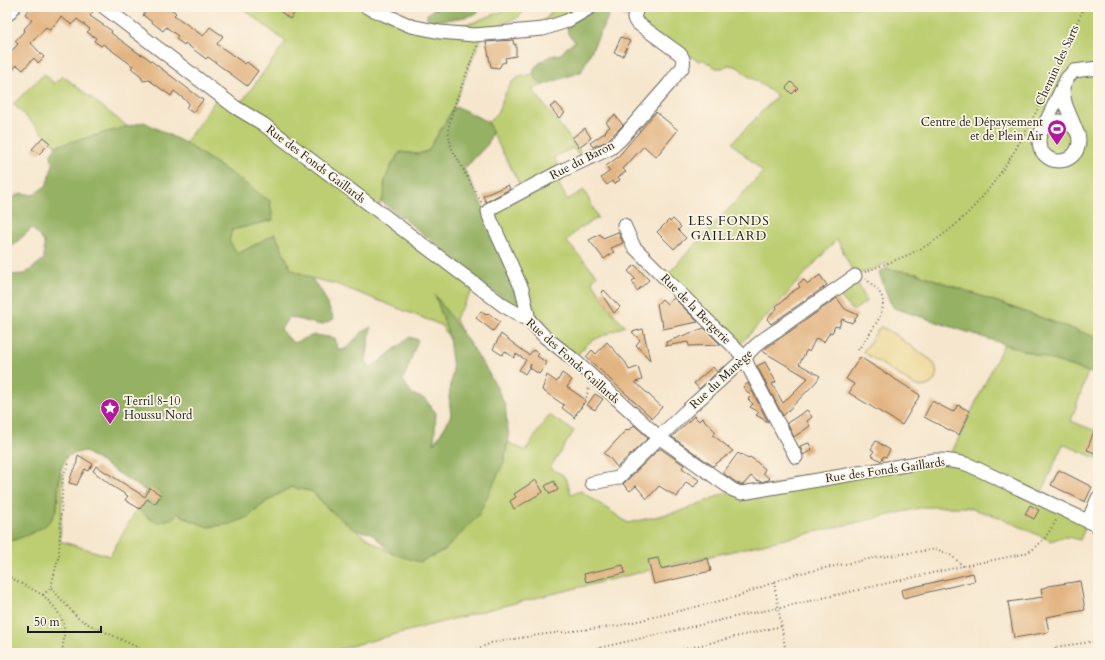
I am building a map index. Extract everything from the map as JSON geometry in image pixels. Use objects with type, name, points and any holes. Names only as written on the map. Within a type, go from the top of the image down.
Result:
[{"type":"street","points":[[7,15],[14,7]]},
{"type":"street","name":"Rue des Fonds Gaillards","points":[[104,7],[230,103],[270,129],[478,287],[504,306],[529,320],[545,337],[573,359],[660,438],[732,490],[741,493],[935,460],[948,460],[969,465],[1093,524]]},
{"type":"street","points":[[367,7],[411,26],[440,32],[474,35],[543,29],[567,21],[591,7]]},
{"type":"street","name":"Rue du Baron","points":[[488,211],[554,174],[611,148],[620,140],[683,65],[684,59],[680,54],[636,22],[634,18],[637,7]]},
{"type":"street","points":[[1063,85],[1062,94],[1064,101],[1079,140],[1076,152],[1066,160],[1059,161],[1047,158],[1043,153],[1040,147],[1040,134],[1063,85],[1067,78],[1074,71],[1098,68]]},
{"type":"street","points":[[1040,134],[1049,124],[1062,122],[1074,128],[1077,134]]},
{"type":"street","points":[[488,211],[522,289],[529,320]]},
{"type":"street","name":"Rue de la Bergerie","points":[[624,225],[634,247],[745,358],[796,457]]},
{"type":"street","name":"Rue du Manège","points":[[592,483],[618,478],[685,412],[745,358],[749,352],[799,314],[855,276]]},
{"type":"street","points":[[1093,524],[1098,498]]},
{"type":"path","name":"Chemin des Sarts","points":[[855,276],[912,254],[936,240],[970,211],[1002,169],[1025,132],[1084,7]]},
{"type":"path","points":[[482,34],[452,109],[448,129],[451,147],[482,205],[488,211]]},
{"type":"path","points":[[855,276],[865,279],[873,286],[881,295],[883,302],[881,316],[858,350]]},
{"type":"path","points":[[574,418],[586,399],[589,387],[594,379]]},
{"type":"path","points":[[43,595],[51,587],[59,555],[63,475],[69,463]]},
{"type":"path","points":[[578,653],[963,566],[1023,554],[1032,550],[1045,538],[1063,509]]},
{"type":"path","points":[[409,653],[444,650],[470,653],[491,643],[538,635],[617,626],[736,597],[796,574],[874,558],[937,549],[952,556],[963,566]]},
{"type":"path","points":[[7,576],[43,595],[56,609],[62,619],[64,627],[62,653]]},
{"type":"path","points":[[774,582],[786,653]]},
{"type":"path","points":[[51,587],[78,618],[139,648]]},
{"type":"path","points":[[667,653],[782,626]]},
{"type":"path","points":[[1057,653],[1055,647],[1098,641]]},
{"type":"path","points":[[766,653],[785,648]]},
{"type":"path","points":[[391,652],[403,653]]},
{"type":"green space","points":[[241,7],[367,7],[411,26],[448,27],[472,23],[509,9],[510,7],[526,7],[519,17],[479,34],[482,34],[453,109],[428,151],[418,154],[400,152],[391,166],[384,183],[385,196],[377,210],[473,290],[455,318],[463,334],[449,337],[441,325],[336,284],[311,278],[291,269],[275,234],[237,254],[229,241],[232,230],[273,220],[229,172],[185,143],[219,95],[235,107],[243,100],[286,42]]},
{"type":"green space","points":[[454,7],[481,7],[475,14],[466,17],[429,21],[427,18],[427,14],[432,10]]},
{"type":"green space","points":[[555,7],[591,7],[534,26],[547,18]]},
{"type":"green space","points":[[591,7],[622,7],[619,13],[612,9],[581,72],[543,85],[533,74],[535,67],[550,56],[561,54],[569,45],[575,42],[568,33],[567,27]]},
{"type":"green space","points":[[622,7],[1098,7],[1098,338],[916,273],[887,269],[888,263],[855,276],[837,239],[736,349],[665,277],[763,172],[732,143],[777,96],[735,66],[728,65],[723,68],[716,68],[702,59],[700,62],[619,13]]},
{"type":"green space","points":[[44,74],[55,84],[63,76],[128,127],[56,146],[13,104]]},
{"type":"green space","points":[[533,74],[543,85],[532,89],[586,159],[582,160],[573,148],[554,157],[561,171],[554,174],[567,200],[584,190],[598,218],[580,228],[566,241],[597,275],[592,281],[612,312],[625,326],[591,341],[573,359],[548,333],[538,318],[491,208],[523,191],[488,122],[497,114],[505,94],[512,82],[519,77]]},
{"type":"green space","points":[[458,107],[488,122],[492,132],[488,144],[464,169],[482,205],[488,211],[520,300],[518,304],[514,306],[480,282],[431,240],[381,201],[383,198],[387,174],[400,152],[418,154],[428,151],[453,109]]},
{"type":"green space","points":[[144,122],[185,143],[270,201],[273,220],[232,230],[229,241],[238,254],[275,234],[291,269],[311,278],[322,292],[334,319],[321,325],[289,317],[281,329],[293,343],[314,335],[335,338],[339,351],[347,348],[361,333],[371,327],[366,361],[371,368],[410,337],[418,340],[403,380],[412,394],[425,399],[436,413],[434,444],[451,415],[449,397],[453,369],[449,337],[435,295],[463,334],[485,367],[505,405],[509,439],[503,464],[478,516],[445,550],[420,562],[393,554],[371,533],[355,530],[328,509],[313,492],[291,487],[267,501],[248,517],[231,524],[208,527],[192,521],[178,513],[173,518],[157,523],[137,508],[146,491],[84,451],[67,456],[65,460],[60,474],[56,508],[50,521],[44,527],[34,532],[18,539],[7,541],[7,275],[25,274],[44,259],[44,242],[32,228],[7,251],[7,205],[15,196],[21,193],[33,195],[46,186],[53,165],[51,155],[56,146]]},
{"type":"green space","points":[[887,269],[916,273],[1098,338],[1097,361],[1093,369],[1089,372],[894,308],[890,302],[879,273],[882,270]]},
{"type":"green space","points":[[856,280],[867,301],[853,311],[837,293]]},
{"type":"green space","points":[[1004,344],[1088,372],[1071,421],[1098,432],[1098,459],[1063,444],[1039,498],[1088,521],[1080,540],[1065,537],[1051,541],[999,517],[966,507],[924,507],[650,570],[487,610],[325,653],[7,653],[7,541],[15,540],[57,509],[60,473],[63,475],[60,541],[110,556],[137,508],[147,517],[178,513],[192,521],[248,517],[267,501],[291,487],[313,492],[328,509],[368,539],[393,554],[503,464],[508,442],[525,451],[549,415],[574,431],[550,468],[563,475],[567,481],[571,494],[581,491],[628,523],[681,511],[733,490],[948,460]]},
{"type":"green space","points":[[1098,360],[1098,376],[1088,372],[1095,366]]},
{"type":"sand","points":[[880,327],[891,332],[931,360],[935,365],[936,376],[931,384],[920,387],[914,385],[863,352]]},
{"type":"building","points":[[31,7],[96,7],[90,16],[203,100],[193,113],[186,108],[189,103],[174,91],[171,96],[149,80],[143,81],[140,75],[131,68],[133,66],[103,44],[101,46],[94,41],[96,38],[87,32],[90,29],[77,19],[72,25],[61,17],[50,30],[46,27],[31,43],[44,57],[38,63],[34,58],[23,70],[17,65],[7,76],[7,56],[18,44],[15,41],[32,20],[25,14]]},
{"type":"building","points":[[149,7],[169,7],[176,13],[174,15],[203,36],[210,27],[223,36],[217,44],[245,64],[247,62],[258,71],[247,86],[208,57],[206,59],[185,43],[184,45],[176,39],[178,36],[166,27],[163,31],[143,15]]},
{"type":"building","points":[[275,7],[299,7],[290,19]]},
{"type":"building","points":[[621,37],[630,41],[623,56],[614,53]]},
{"type":"building","points":[[513,40],[514,45],[516,44],[516,56],[505,58],[506,62],[502,63],[499,68],[491,67],[486,42]]},
{"type":"building","points":[[791,82],[798,88],[792,94],[786,88]]},
{"type":"building","points":[[556,103],[565,113],[559,118],[550,107]]},
{"type":"building","points":[[656,112],[678,130],[656,157],[644,146],[623,169],[626,172],[618,177],[620,180],[614,184],[612,181],[607,185],[601,178],[610,171],[606,166],[617,158]]},
{"type":"building","points":[[615,115],[623,125],[607,141],[593,147],[590,143],[606,132],[605,131],[610,127],[606,122]]},
{"type":"building","points":[[585,128],[591,138],[579,147],[572,138]]},
{"type":"building","points":[[43,137],[50,143],[39,154],[32,149]]},
{"type":"building","points":[[508,185],[510,189],[486,202],[483,196]]},
{"type":"building","points":[[673,219],[681,227],[678,230],[686,238],[674,249],[657,232],[669,220],[670,222]]},
{"type":"building","points":[[618,232],[623,243],[611,248],[614,252],[604,259],[589,240],[600,234],[603,238]]},
{"type":"building","points":[[635,265],[649,280],[637,291],[632,281],[635,279],[628,271]]},
{"type":"building","points":[[820,275],[827,285],[771,324],[767,319],[777,308],[776,306],[789,294],[800,287],[798,284],[804,280],[808,284]]},
{"type":"building","points":[[604,290],[620,307],[614,313],[601,293]]},
{"type":"building","points":[[674,298],[698,322],[663,329],[657,304],[662,299],[667,304]]},
{"type":"building","points":[[837,298],[845,309],[858,315],[852,323],[842,319],[839,327],[835,326],[832,333],[830,332],[824,342],[816,338],[809,352],[807,350],[799,364],[820,376],[783,416],[757,366],[765,362],[776,382],[772,384],[783,403],[808,378],[762,351]]},
{"type":"building","points":[[481,311],[486,315],[488,313],[500,322],[493,331],[476,318]]},
{"type":"building","points":[[704,328],[721,345],[689,346],[688,342],[666,346],[666,342]]},
{"type":"building","points":[[643,329],[650,360],[636,345],[640,340],[632,332]]},
{"type":"building","points":[[501,334],[529,355],[533,350],[539,354],[537,356],[547,363],[539,374],[530,368],[531,364],[525,374],[519,370],[526,360],[516,354],[514,358],[505,351],[502,355],[493,349]]},
{"type":"building","points":[[607,342],[626,363],[629,370],[638,367],[642,380],[635,382],[662,407],[652,418],[586,357],[592,350],[596,354]]},
{"type":"building","points":[[860,357],[920,395],[902,425],[849,393],[854,384],[846,379]]},
{"type":"building","points":[[724,366],[699,389],[694,383],[713,367],[717,372]]},
{"type":"building","points":[[562,373],[572,380],[567,387],[586,400],[574,417],[562,408],[564,405],[542,390],[547,375],[557,382]]},
{"type":"building","points":[[748,383],[768,422],[756,415],[759,412],[750,407],[753,404],[748,399],[751,396],[743,387]]},
{"type":"building","points":[[595,394],[603,399],[595,410],[587,405]]},
{"type":"building","points":[[932,401],[953,412],[958,405],[969,411],[967,414],[969,415],[959,435],[924,417]]},
{"type":"building","points":[[807,410],[812,417],[807,421],[810,426],[794,437],[787,423]]},
{"type":"building","points":[[694,416],[699,421],[702,418],[716,432],[713,435],[733,451],[713,466],[672,437]]},
{"type":"building","points":[[1098,423],[1098,454],[1087,450]]},
{"type":"building","points":[[634,425],[648,438],[617,467],[608,456],[604,454],[627,429],[630,430]]},
{"type":"building","points":[[876,441],[890,450],[886,457],[884,456],[881,461],[871,455],[874,451],[871,449]]},
{"type":"building","points":[[809,443],[812,450],[803,455],[800,446]]},
{"type":"building","points":[[659,449],[684,465],[682,468],[699,480],[694,487],[686,482],[677,497],[659,486],[647,499],[636,486],[630,491],[623,484]]},
{"type":"building","points":[[738,453],[741,455],[742,454],[748,459],[750,457],[753,459],[765,469],[763,473],[770,479],[761,482],[758,480],[757,481],[751,476],[742,485],[723,473]]},
{"type":"building","points":[[78,455],[93,464],[88,471],[85,469],[77,485],[69,483],[72,473],[76,467]]},
{"type":"building","points":[[96,466],[145,497],[150,488],[161,495],[155,504],[147,499],[140,509],[125,500],[128,496],[93,471]]},
{"type":"building","points":[[1059,470],[1092,487],[1085,502],[1051,485]]},
{"type":"building","points":[[536,480],[543,492],[514,509],[510,501],[516,497],[514,494]]},
{"type":"building","points":[[554,481],[558,490],[550,494],[545,486]]},
{"type":"building","points":[[1030,505],[1039,510],[1034,519],[1025,514]]},
{"type":"building","points":[[658,558],[661,569],[708,558],[711,571],[654,584],[648,560]]},
{"type":"building","points":[[623,565],[625,573],[586,582],[584,574]]},
{"type":"building","points":[[973,573],[975,581],[903,598],[901,590]]},
{"type":"building","points":[[1080,581],[1085,610],[1046,617],[1049,632],[1014,638],[1008,602],[1043,597],[1041,589],[1048,586]]},
{"type":"place","name":"Centre de Dépaysement et de Plein Air","points":[[1057,146]]},
{"type":"place","name":"Terril 8-10 Houssu Nord","points":[[110,425]]},
{"type":"district","name":"LES FONDS GAILLARD","points":[[729,228]]}]
